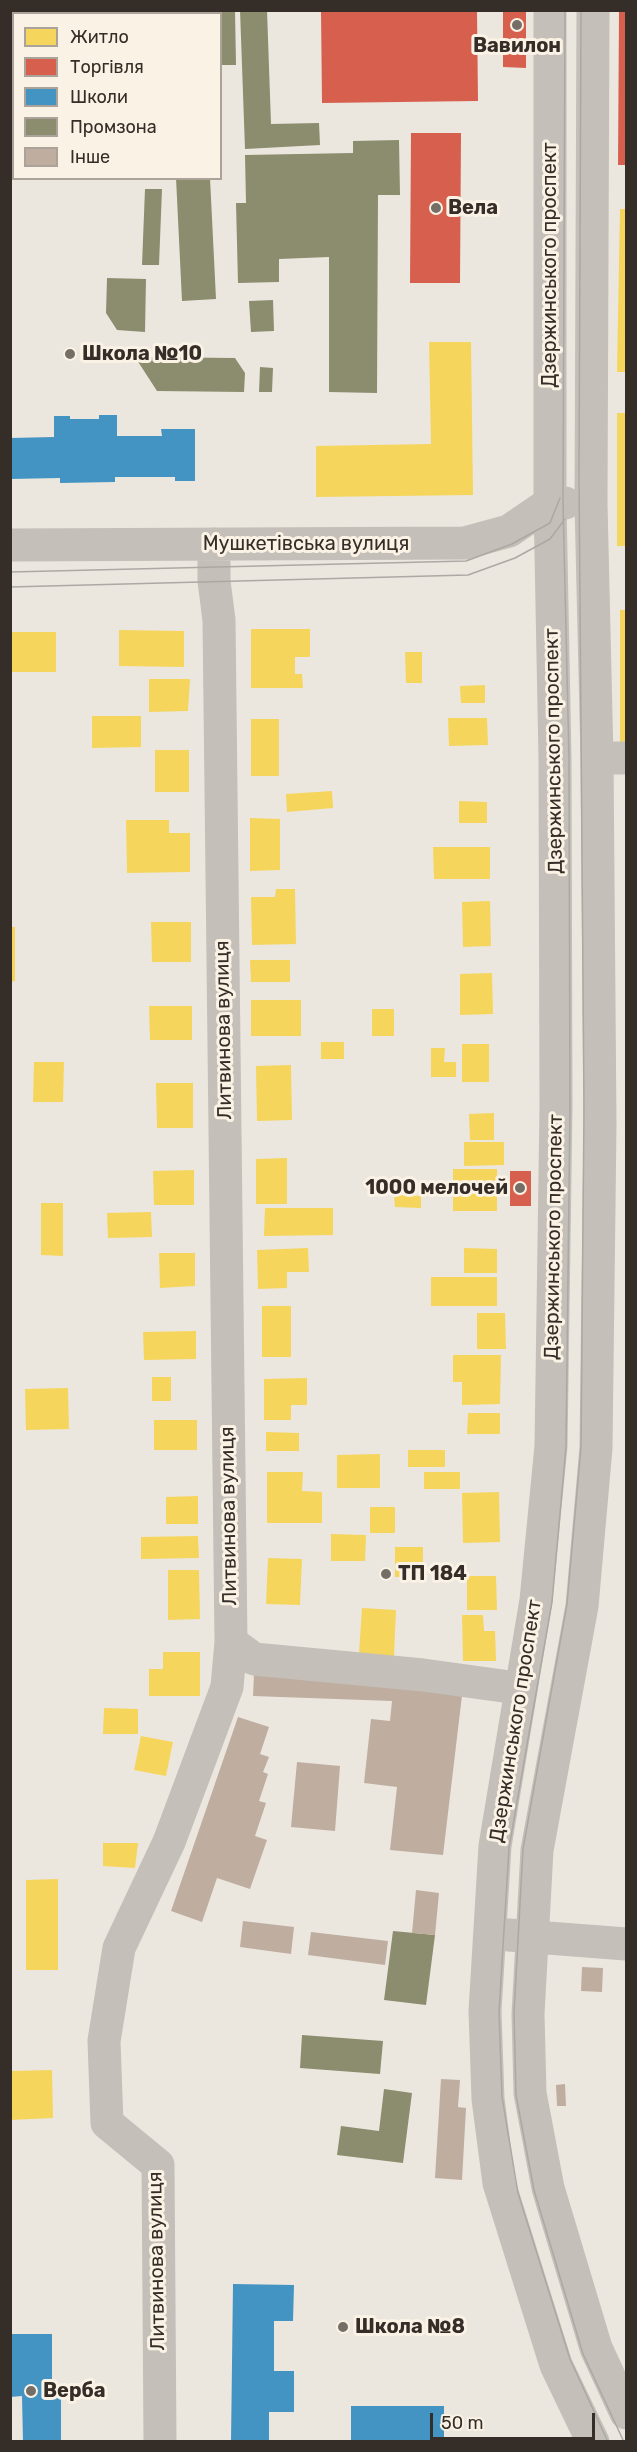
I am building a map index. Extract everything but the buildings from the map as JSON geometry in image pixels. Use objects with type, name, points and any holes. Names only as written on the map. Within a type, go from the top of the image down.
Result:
[{"type":"street","name":"Дзержинського проспект","points":[[550,10],[550,503],[555,758],[556,1096],[551,1446],[536,1600],[495,1846],[485,2011],[488,2098],[499,2183],[556,2365],[593,2442]]},
{"type":"street","name":"Дзержинського проспект","points":[[593,10],[591,502],[612,758],[600,1125],[596,1448],[582,1605],[537,1850],[528,2014],[530,2093],[546,2178],[597,2348],[627,2413]]},
{"type":"street","points":[[550,503],[591,502]]},
{"type":"street","name":"Мушкетівська вулиця","points":[[10,545],[465,543],[509,531],[550,503]]},
{"type":"street","name":"Литвинова вулиця","points":[[160,2442],[158,2165],[106,2123],[104,2041],[119,1948],[169,1842],[227,1687],[231,1642],[219,620],[214,581],[214,544]]},
{"type":"street","points":[[231,1642],[254,1659],[423,1675],[503,1686]]},
{"type":"street","points":[[489,1934],[627,1944]]},
{"type":"tram line","points":[[565,10],[563,503],[569,758],[570,1109],[566,1447],[552,1602],[509,1848],[499,2012],[502,2097],[518,2193],[570,2359],[608,2442]]},
{"type":"tram line","points":[[581,10],[579,474],[584,1109],[581,1447],[567,1604],[523,1849],[514,2013],[516,2095],[534,2190],[583,2354],[624,2442]]},
{"type":"tram line","points":[[10,572],[466,561],[512,544],[550,523],[560,498]]},
{"type":"tram line","points":[[10,587],[468,575],[515,558],[550,539],[565,519]]},
{"type":"place","name":"Вавилон","points":[[517,25]]},
{"type":"place","name":"Вела","points":[[436,208]]},
{"type":"place","name":"Школа №10","points":[[70,354]]},
{"type":"place","name":"1000 мелочей","points":[[520,1188]]},
{"type":"place","name":"ТП 184","points":[[386,1574]]},
{"type":"place","name":"Школа №8","points":[[343,2327]]},
{"type":"place","name":"Верба","points":[[31,2391]]}]
